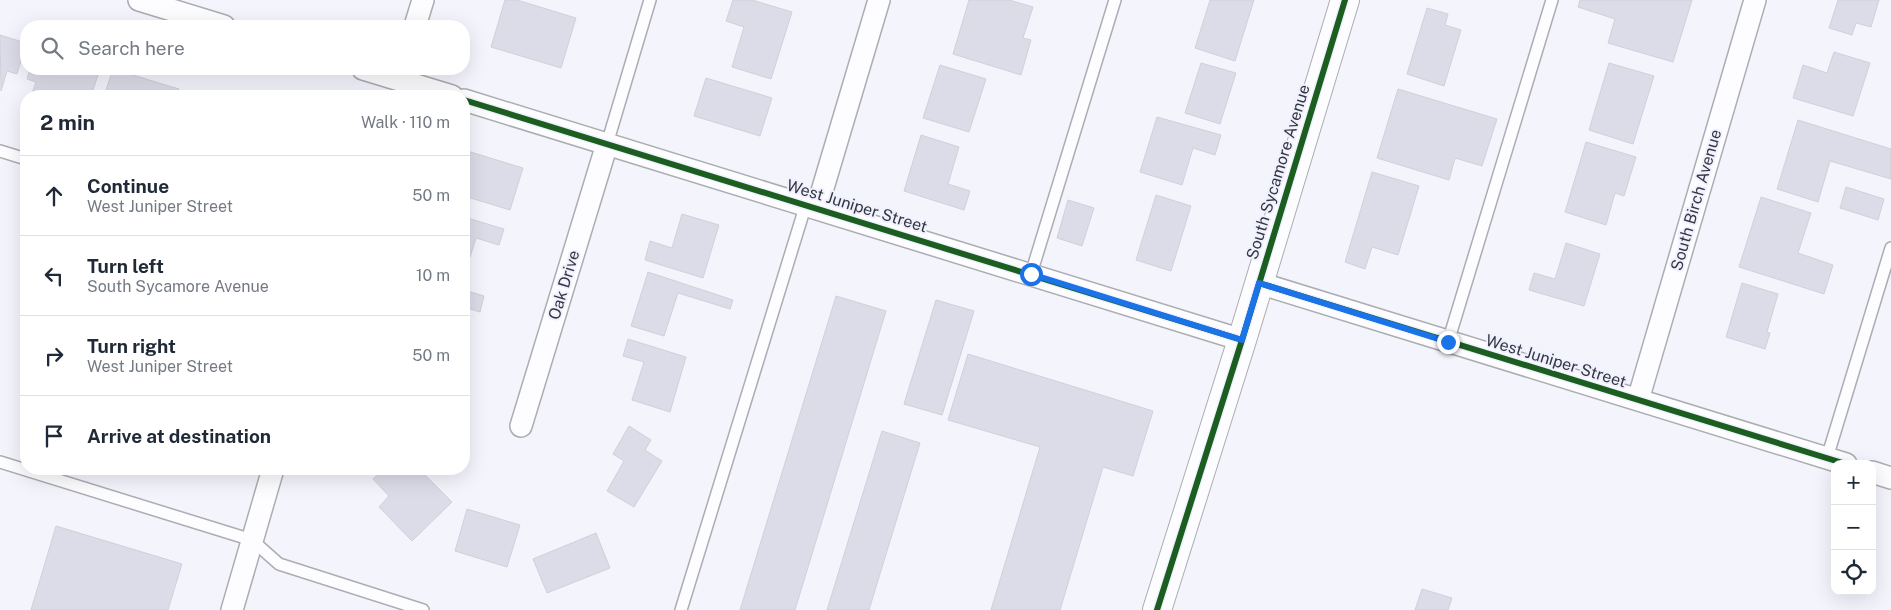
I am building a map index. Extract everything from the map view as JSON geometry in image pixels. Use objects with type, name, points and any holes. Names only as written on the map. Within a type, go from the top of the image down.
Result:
[{"type":"street","points":[[139,0],[204,20]]},
{"type":"street","points":[[417,20],[422,0]]},
{"type":"street","points":[[812,206],[879,0]]},
{"type":"street","name":"South Sycamore Avenue","points":[[1157,610],[1346,0]]},
{"type":"street","name":"South Birch Avenue","points":[[1638,400],[1755,0]]},
{"type":"street","points":[[379,75],[429,90]]},
{"type":"street","name":"West Juniper Street","points":[[470,102],[1242,340]]},
{"type":"street","name":"Oak Drive","points":[[521,426],[607,144]]},
{"type":"street","name":"West Juniper Street","points":[[1259,283],[1833,460]]},
{"type":"street","points":[[1876,473],[1891,478]]},
{"type":"street","points":[[232,610],[271,475]]},
{"type":"lane","points":[[607,144],[650,0]]},
{"type":"lane","points":[[1031,274],[1115,0]]},
{"type":"lane","points":[[1448,342],[1552,0]]},
{"type":"lane","points":[[0,151],[20,158]]},
{"type":"lane","points":[[681,610],[812,206]]},
{"type":"lane","points":[[1836,460],[1891,248]]},
{"type":"lane","points":[[0,462],[20,468]]},
{"type":"lane","points":[[42,475],[252,540],[279,564],[423,610]]},
{"type":"building","points":[[505,0],[517,0],[576,18],[561,68],[491,47]]},
{"type":"building","points":[[733,0],[752,0],[792,12],[771,79],[732,67],[744,27],[726,21]]},
{"type":"building","points":[[969,0],[1009,0],[1033,7],[1023,38],[1031,40],[1021,75],[953,54]]},
{"type":"building","points":[[1210,0],[1254,0],[1235,61],[1195,48]]},
{"type":"building","points":[[1580,0],[1692,0],[1673,62],[1608,43],[1615,19],[1578,7]]},
{"type":"building","points":[[1838,0],[1879,0],[1871,27],[1856,23],[1852,35],[1829,28]]},
{"type":"building","points":[[1427,8],[1448,14],[1445,25],[1461,30],[1444,86],[1407,74]]},
{"type":"building","points":[[0,35],[20,41],[20,64],[17,74],[7,71],[1,91]]},
{"type":"building","points":[[1834,52],[1870,63],[1853,116],[1793,98],[1803,65],[1827,73]]},
{"type":"building","points":[[1201,63],[1236,73],[1220,124],[1185,113]]},
{"type":"building","points":[[1609,63],[1654,76],[1633,144],[1589,130]]},
{"type":"building","points":[[940,65],[986,79],[969,132],[923,118]]},
{"type":"building","points":[[28,75],[98,75],[93,90],[33,90],[36,82],[27,79]]},
{"type":"building","points":[[111,75],[133,75],[179,89],[179,90],[106,90]]},
{"type":"building","points":[[706,78],[772,98],[760,136],[694,116]]},
{"type":"building","points":[[1398,89],[1497,119],[1482,166],[1455,158],[1449,180],[1377,158]]},
{"type":"building","points":[[1157,117],[1221,135],[1215,155],[1193,148],[1182,185],[1140,172]]},
{"type":"building","points":[[1798,120],[1891,149],[1891,179],[1830,161],[1818,202],[1777,189]]},
{"type":"building","points":[[921,135],[959,147],[948,184],[970,191],[964,210],[904,191]]},
{"type":"building","points":[[1586,142],[1636,157],[1624,196],[1615,193],[1606,225],[1565,212]]},
{"type":"building","points":[[470,152],[523,168],[510,210],[470,198]]},
{"type":"building","points":[[1372,172],[1419,186],[1398,255],[1372,247],[1365,269],[1345,262]]},
{"type":"building","points":[[1846,187],[1884,199],[1878,220],[1840,208]]},
{"type":"building","points":[[1156,195],[1191,206],[1171,271],[1136,260]]},
{"type":"building","points":[[1761,197],[1811,213],[1798,253],[1833,265],[1824,294],[1739,267]]},
{"type":"building","points":[[1068,200],[1094,208],[1082,246],[1057,238]]},
{"type":"building","points":[[682,214],[719,225],[703,278],[645,260],[650,241],[672,248]]},
{"type":"building","points":[[470,219],[504,229],[499,245],[476,238],[470,257]]},
{"type":"building","points":[[1566,243],[1600,254],[1584,306],[1529,290],[1534,273],[1555,279]]},
{"type":"building","points":[[648,272],[733,300],[730,309],[678,293],[664,336],[631,326]]},
{"type":"building","points":[[1742,283],[1778,294],[1767,332],[1770,333],[1765,349],[1726,337]]},
{"type":"building","points":[[470,292],[484,296],[480,312],[470,309]]},
{"type":"building","points":[[836,296],[886,311],[795,610],[740,610]]},
{"type":"building","points":[[936,300],[974,311],[942,415],[904,404]]},
{"type":"building","points":[[628,339],[686,357],[670,412],[632,400],[644,362],[623,356]]},
{"type":"building","points":[[968,354],[1153,411],[1133,476],[1103,467],[1060,610],[991,610],[1040,447],[948,420]]},
{"type":"building","points":[[629,426],[651,440],[645,450],[662,461],[634,507],[607,491],[624,461],[613,454]]},
{"type":"building","points":[[882,431],[920,443],[869,610],[827,610]]},
{"type":"building","points":[[377,475],[425,475],[452,502],[412,541],[379,507],[389,496],[373,479]]},
{"type":"building","points":[[467,509],[520,525],[507,567],[455,551]]},
{"type":"building","points":[[56,526],[182,564],[168,610],[31,610]]},
{"type":"building","points":[[596,533],[610,568],[547,593],[533,559]]},
{"type":"building","points":[[1422,589],[1452,598],[1448,610],[1415,610]]},
{"type":"cycle path","points":[[1157,610],[1242,340],[1345,0]]},
{"type":"cycle path","points":[[470,102],[1242,340]]},
{"type":"cycle path","points":[[1259,283],[1833,460]]},
{"type":"route","points":[[1031,274],[1242,340],[1259,283],[1448,342]]}]
